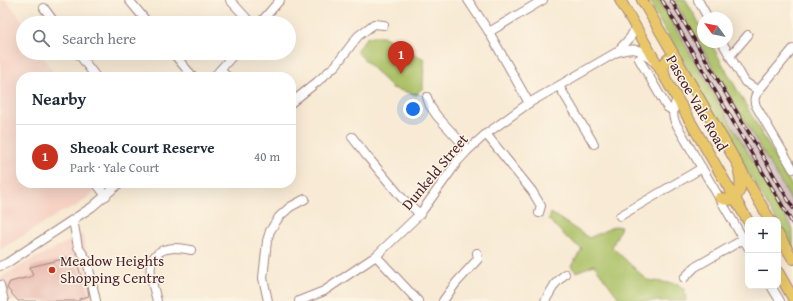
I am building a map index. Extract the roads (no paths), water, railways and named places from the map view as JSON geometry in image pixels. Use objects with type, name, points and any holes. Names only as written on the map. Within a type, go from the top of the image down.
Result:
[{"type":"main road","name":"Pascoe Vale Road","points":[[620,0],[746,217]]},
{"type":"main road","name":"Pascoe Vale Road","points":[[642,0],[768,217]]},
{"type":"main road","points":[[667,82],[663,66],[664,62],[668,59],[676,59]]},
{"type":"main road","points":[[720,198],[728,201],[735,198],[739,192],[741,183],[736,162]]},
{"type":"main road","points":[[781,239],[793,259]]},
{"type":"main road","points":[[781,277],[793,298]]},
{"type":"street","points":[[129,0],[142,16]]},
{"type":"street","points":[[230,0],[245,16]]},
{"type":"street","points":[[266,16],[280,0]]},
{"type":"street","points":[[468,0],[489,32],[529,103]]},
{"type":"street","points":[[489,32],[543,0]]},
{"type":"street","points":[[698,0],[705,12]]},
{"type":"street","points":[[45,7],[51,16]]},
{"type":"street","points":[[296,100],[336,65],[358,36],[374,24],[384,25]]},
{"type":"street","name":"Dunkeld Street","points":[[617,52],[630,38],[636,27]]},
{"type":"street","points":[[730,56],[748,35]]},
{"type":"street","points":[[725,48],[745,82],[758,91]]},
{"type":"street","points":[[793,48],[754,97],[756,106],[793,167]]},
{"type":"street","name":"Dunkeld Street","points":[[299,301],[324,291],[376,256],[420,214],[458,161],[468,150],[486,134],[529,103],[617,52],[627,49],[637,50],[658,66]]},
{"type":"street","points":[[639,59],[665,104],[673,111]]},
{"type":"street","points":[[83,60],[92,72]]},
{"type":"street","points":[[179,60],[189,72]]},
{"type":"street","points":[[222,72],[220,70],[229,60]]},
{"type":"street","points":[[559,86],[594,144]]},
{"type":"street","points":[[427,96],[430,106],[437,116],[468,150]]},
{"type":"street","points":[[677,98],[673,111],[675,122],[744,239],[695,267],[684,278]]},
{"type":"street","points":[[486,134],[532,191],[541,206],[539,213]]},
{"type":"street","points":[[352,137],[402,198],[420,214]]},
{"type":"street","points":[[620,216],[702,168]]},
{"type":"street","points":[[100,188],[106,196]]},
{"type":"street","points":[[0,266],[92,208],[115,188]]},
{"type":"street","points":[[268,301],[263,278],[267,241],[270,231],[279,217],[290,207],[305,199]]},
{"type":"street","points":[[73,220],[78,247],[87,260],[96,301]]},
{"type":"street","points":[[157,301],[151,270],[151,263],[154,256],[167,249],[174,248],[191,250]]},
{"type":"street","points":[[443,301],[456,283],[478,259],[477,253]]},
{"type":"street","points":[[376,256],[418,301]]},
{"type":"street","points":[[545,301],[555,284],[565,274]]},
{"type":"street","points":[[0,285],[4,301]]},
{"type":"street","points":[[773,289],[780,301]]},
{"type":"railway","points":[[662,0],[793,224]]},
{"type":"railway","points":[[671,0],[793,208]]},
{"type":"place","name":"Sheoak Court Reserve","points":[[401,74]]},
{"type":"place","name":"Meadow Heights Shopping Centre","points":[[52,270]]}]
